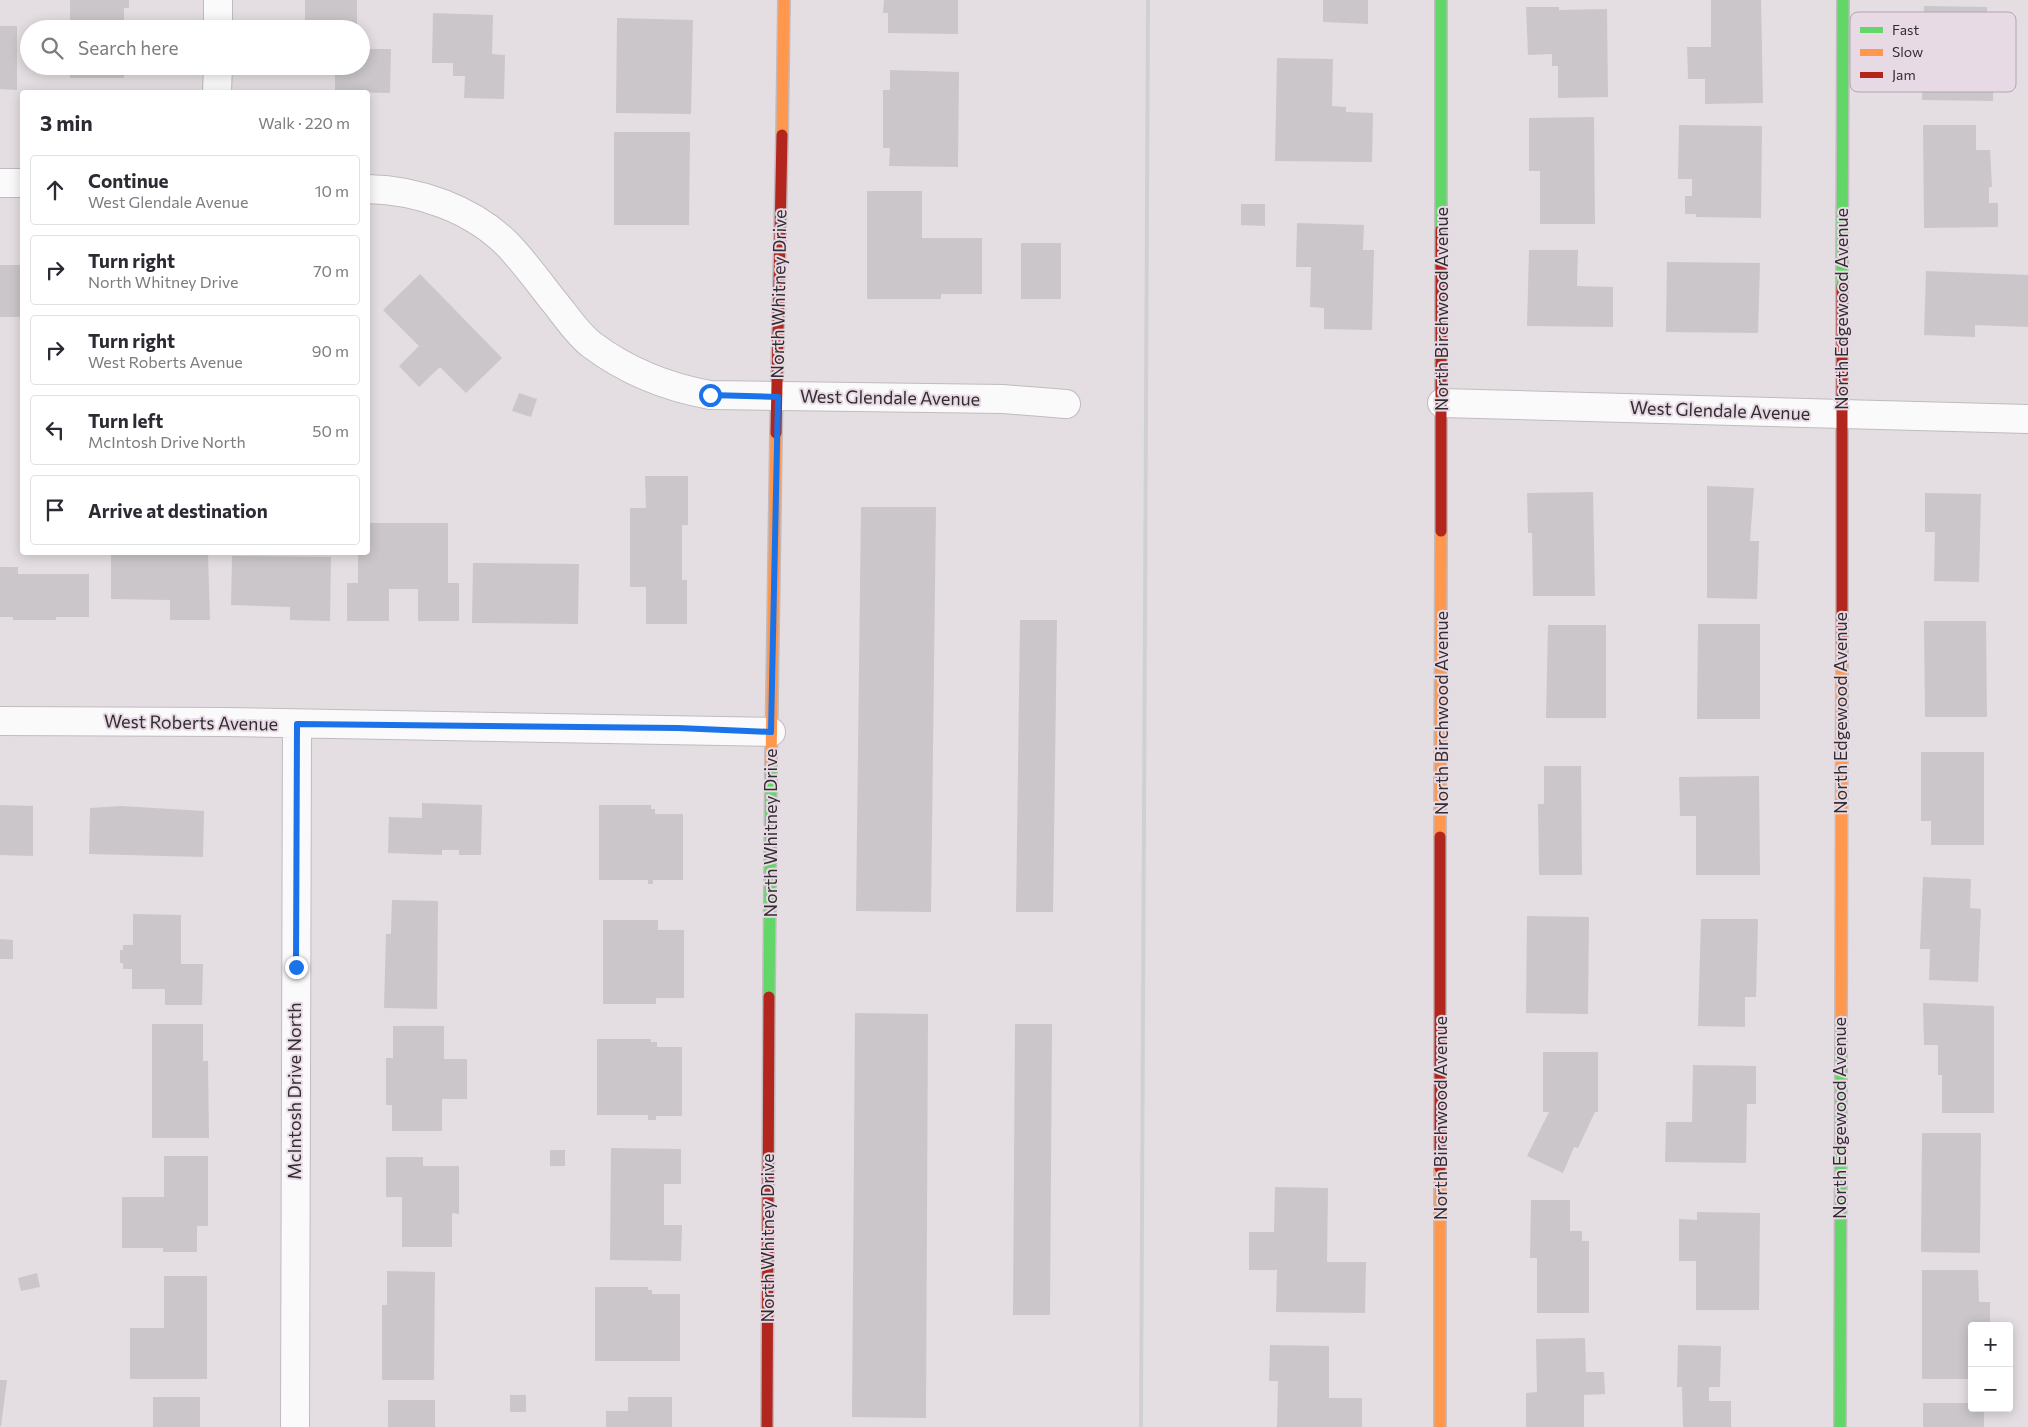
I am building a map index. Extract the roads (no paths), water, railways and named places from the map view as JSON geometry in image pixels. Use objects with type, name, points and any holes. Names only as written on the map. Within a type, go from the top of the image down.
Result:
[{"type":"street","points":[[218,0],[218,20]]},
{"type":"street","name":"North Whitney Drive","points":[[767,1427],[771,732],[784,0]]},
{"type":"street","name":"North Birchwood Avenue","points":[[1440,1427],[1441,0]]},
{"type":"street","name":"North Edgewood Avenue","points":[[1840,1427],[1843,0]]},
{"type":"street","points":[[218,75],[218,90]]},
{"type":"street","points":[[0,183],[20,183]]},
{"type":"street","name":"West Glendale Avenue","points":[[370,188],[415,195],[446,205],[480,222],[508,245],[590,344],[645,376],[675,389],[710,395],[1003,399],[1066,404]]},
{"type":"street","name":"West Glendale Avenue","points":[[1442,403],[2028,419]]},
{"type":"street","name":"West Roberts Avenue","points":[[0,721],[678,728],[771,732]]},
{"type":"street","name":"McIntosh Drive North","points":[[295,1427],[297,724]]},
{"type":"railway","points":[[1141,1427],[1148,0]]}]
